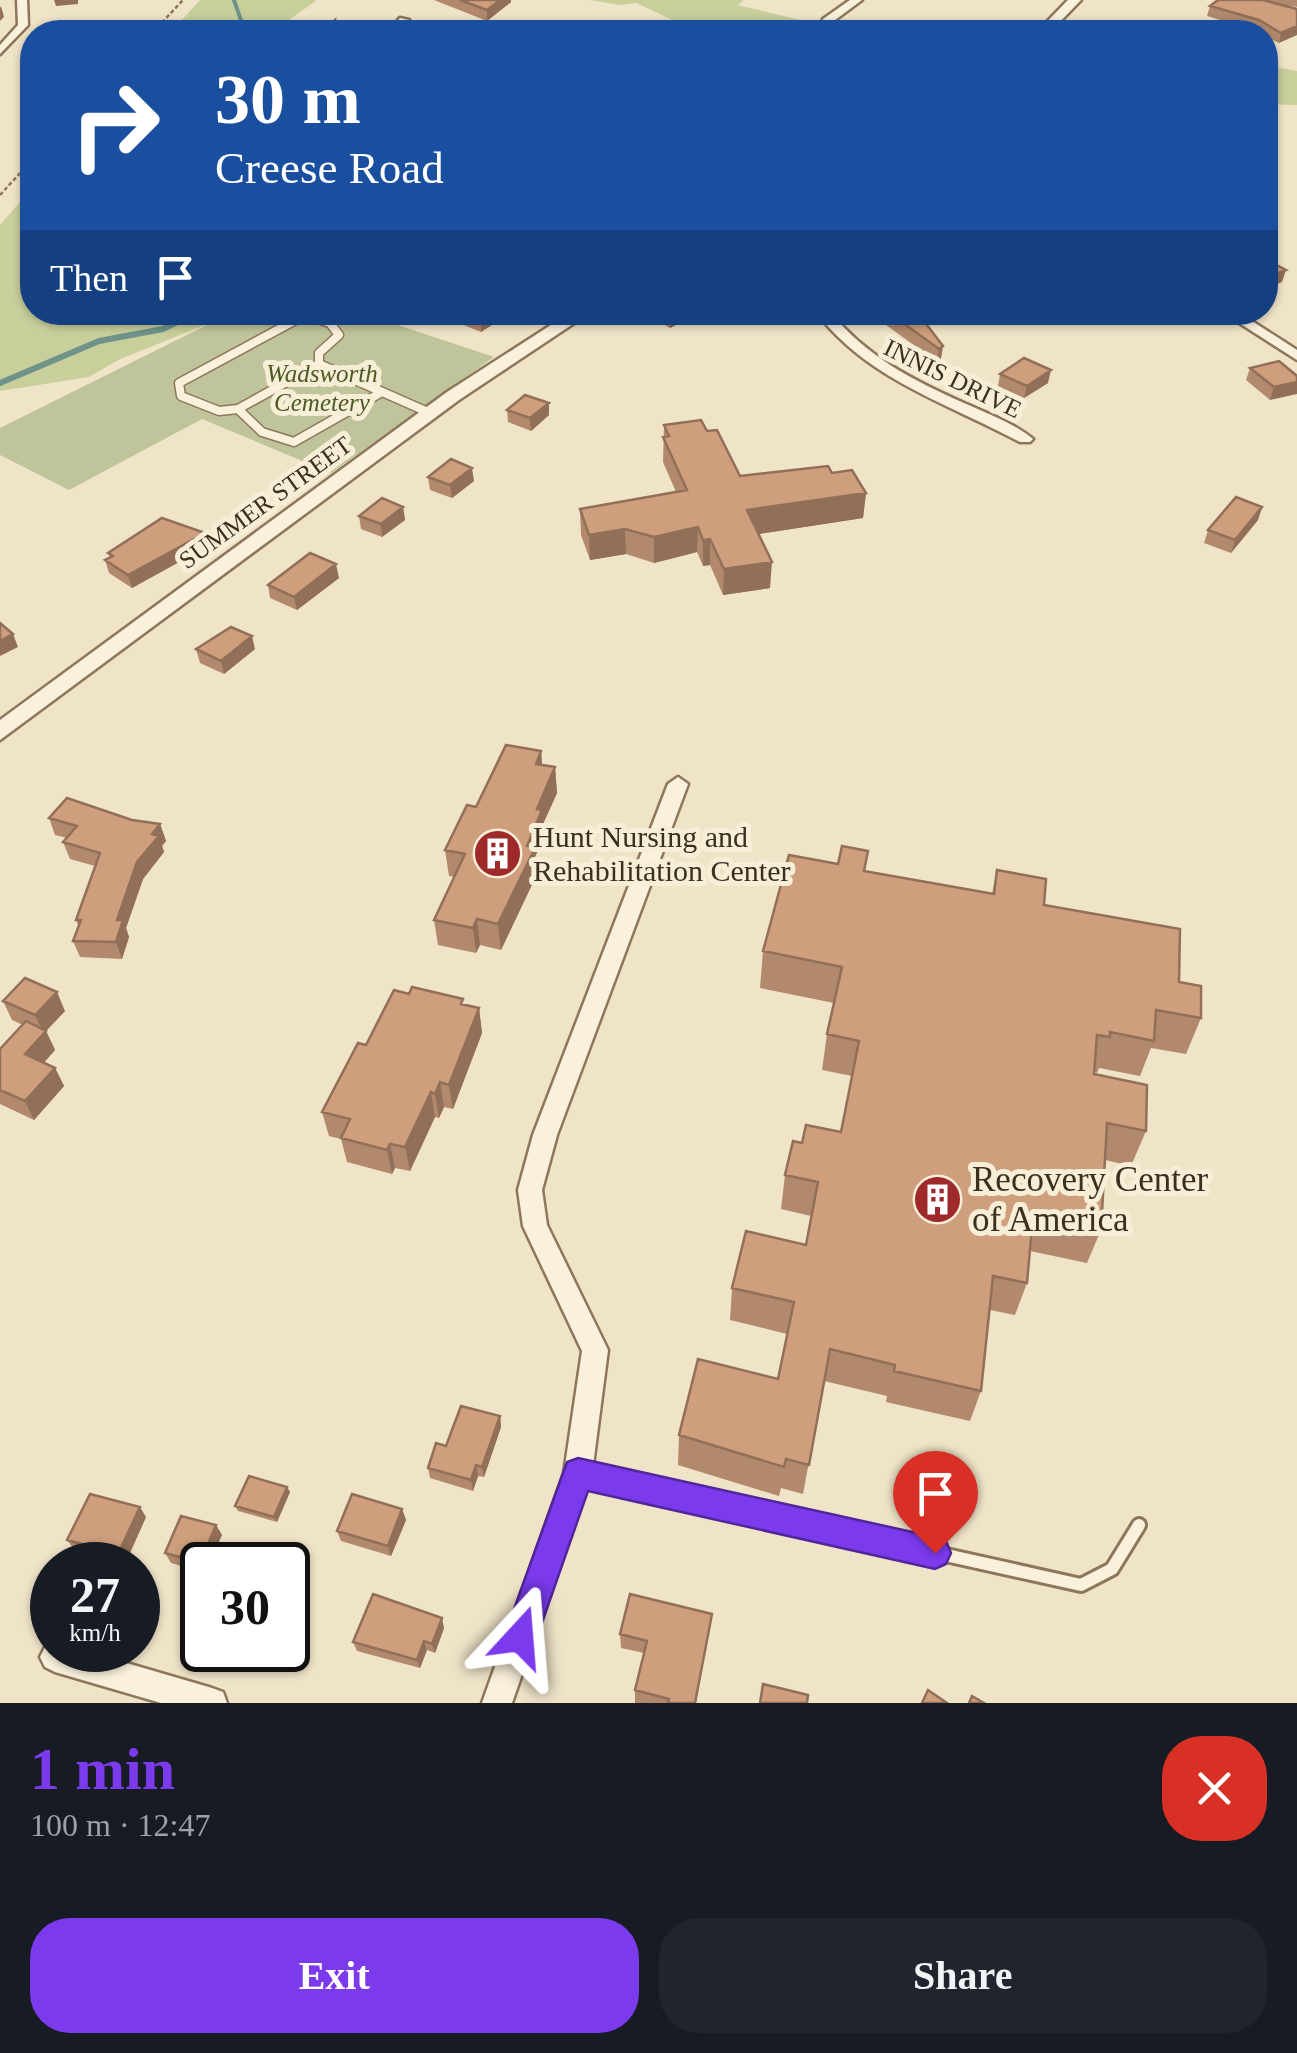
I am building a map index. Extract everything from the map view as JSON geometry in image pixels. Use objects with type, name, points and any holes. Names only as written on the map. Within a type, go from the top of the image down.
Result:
[{"type":"street","points":[[826,20],[857,0]]},
{"type":"street","points":[[1055,20],[1075,0]]},
{"type":"street","points":[[0,51],[20,30]]},
{"type":"street","name":"SUMMER STREET","points":[[0,732],[430,413],[563,325]]},
{"type":"street","name":"INNIS DRIVE","points":[[832,325],[849,348],[876,368],[1025,440]]},
{"type":"street","points":[[1249,325],[1296,354]]},
{"type":"street","name":"SUMMER STREET","points":[[0,716],[33,708]]},
{"type":"street","points":[[497,1703],[578,1473],[595,1350],[534,1226],[530,1190],[545,1136],[678,784]]},
{"type":"street","points":[[107,1672],[212,1703]]},
{"type":"lane","points":[[287,325],[179,383],[181,396],[218,411],[238,409],[319,364]]},
{"type":"lane","points":[[319,364],[319,352],[338,335],[331,325]]},
{"type":"lane","points":[[319,364],[430,413]]},
{"type":"lane","points":[[238,409],[242,418],[271,436],[285,441],[304,440],[382,392]]},
{"type":"lane","points":[[578,1473],[1081,1585],[1112,1569],[1139,1525]]},
{"type":"path","points":[[164,20],[183,0]]},
{"type":"path","points":[[0,195],[20,173]]},
{"type":"green space","points":[[200,0],[317,0],[289,20],[182,20]]},
{"type":"green space","points":[[589,0],[744,0],[738,5],[801,20],[673,20],[636,3],[620,5]]},
{"type":"green space","points":[[1278,67],[1297,71],[1297,105],[1278,104]]},
{"type":"green space","points":[[20,202],[20,325],[205,325],[118,360],[89,377],[0,391],[0,225]]},
{"type":"green space","name":"Wadsworth Cemetery","points":[[207,325],[398,325],[494,357],[331,473],[202,419],[69,490],[0,455],[0,428]]},
{"type":"building","points":[[460,0],[500,0],[487,10]]},
{"type":"building","points":[[1218,0],[1263,0],[1297,9],[1297,26],[1281,33],[1278,20],[1259,20],[1210,6]]},
{"type":"building","points":[[906,325],[927,325],[943,346],[939,349]]},
{"type":"building","points":[[1024,358],[1051,370],[1027,386],[1000,374]]},
{"type":"building","points":[[1279,361],[1297,376],[1297,382],[1274,387],[1250,368]]},
{"type":"building","points":[[525,395],[549,403],[530,418],[507,410]]},
{"type":"building","points":[[701,420],[707,431],[717,430],[740,476],[828,466],[832,473],[852,470],[866,493],[747,510],[772,562],[724,569],[710,539],[703,540],[698,527],[654,537],[625,529],[589,535],[580,509],[687,490],[663,437],[669,436],[664,425]]},
{"type":"building","points":[[451,459],[472,468],[450,485],[428,477]]},
{"type":"building","points":[[1236,497],[1262,507],[1235,540],[1208,530]]},
{"type":"building","points":[[382,498],[403,507],[381,524],[359,516]]},
{"type":"building","points":[[162,518],[205,533],[128,575],[105,560],[113,556],[108,553]]},
{"type":"building","points":[[310,553],[336,564],[294,597],[268,585]]},
{"type":"building","points":[[0,623],[13,634],[0,641]]},
{"type":"building","points":[[231,627],[252,636],[221,661],[196,649]]},
{"type":"building","name":"Hunt Nursing and Rehabilitation Center","points":[[506,745],[541,751],[536,764],[555,767],[527,846],[535,848],[498,924],[477,919],[473,928],[434,920],[465,854],[445,850],[467,805],[476,807]]},
{"type":"building","points":[[67,798],[132,820],[160,824],[152,834],[159,836],[137,862],[117,920],[123,920],[116,942],[73,941],[81,920],[76,920],[100,853],[63,842],[77,826],[49,818]]},
{"type":"building","name":"Recovery Center of America","points":[[842,846],[868,851],[864,871],[994,894],[997,870],[1046,879],[1044,905],[1180,929],[1179,982],[1201,986],[1201,1018],[1156,1010],[1154,1041],[1110,1032],[1110,1037],[1097,1035],[1094,1074],[1147,1085],[1146,1131],[1107,1123],[1101,1230],[1033,1216],[1027,1283],[993,1276],[981,1391],[894,1371],[895,1365],[830,1349],[809,1465],[786,1459],[784,1467],[679,1435],[698,1359],[778,1379],[794,1302],[732,1288],[746,1231],[806,1245],[818,1182],[785,1175],[793,1141],[802,1143],[806,1125],[841,1132],[859,1041],[827,1034],[842,967],[763,951],[789,855],[838,864]]},
{"type":"building","points":[[25,978],[57,992],[35,1015],[3,1001]]},
{"type":"building","points":[[412,987],[463,999],[461,1004],[479,1008],[449,1085],[440,1082],[435,1094],[431,1092],[405,1147],[390,1144],[387,1150],[341,1138],[350,1119],[322,1112],[358,1043],[366,1045],[394,990],[409,994]]},
{"type":"building","points":[[26,1021],[46,1031],[25,1054],[55,1068],[25,1101],[0,1090],[0,1049]]},
{"type":"building","points":[[461,1406],[500,1416],[482,1467],[476,1465],[471,1480],[428,1468],[436,1443],[446,1446]]},
{"type":"building","points":[[249,1476],[287,1487],[274,1517],[235,1506]]},
{"type":"building","points":[[90,1494],[140,1507],[124,1542],[67,1540]]},
{"type":"building","points":[[352,1494],[402,1509],[388,1546],[337,1531]]},
{"type":"building","points":[[181,1516],[216,1525],[209,1542],[180,1542],[180,1557],[165,1553]]},
{"type":"building","points":[[373,1594],[442,1618],[432,1644],[424,1641],[417,1660],[353,1642]]},
{"type":"building","points":[[630,1594],[712,1614],[695,1703],[668,1703],[669,1699],[635,1690],[647,1641],[620,1634]]},
{"type":"building","points":[[763,1684],[808,1695],[807,1703],[760,1703]]},
{"type":"building","points":[[928,1690],[947,1703],[922,1703]]},
{"type":"waterway","points":[[234,0],[241,20]]},
{"type":"waterway","points":[[0,383],[99,341],[171,325]]},
{"type":"place","name":"Hunt Nursing and Rehabilitation Center","points":[[498,854]]},
{"type":"place","name":"Recovery Center of America","points":[[937,1199]]},
{"type":"route","points":[[520,1637],[578,1473],[935,1553]]}]
